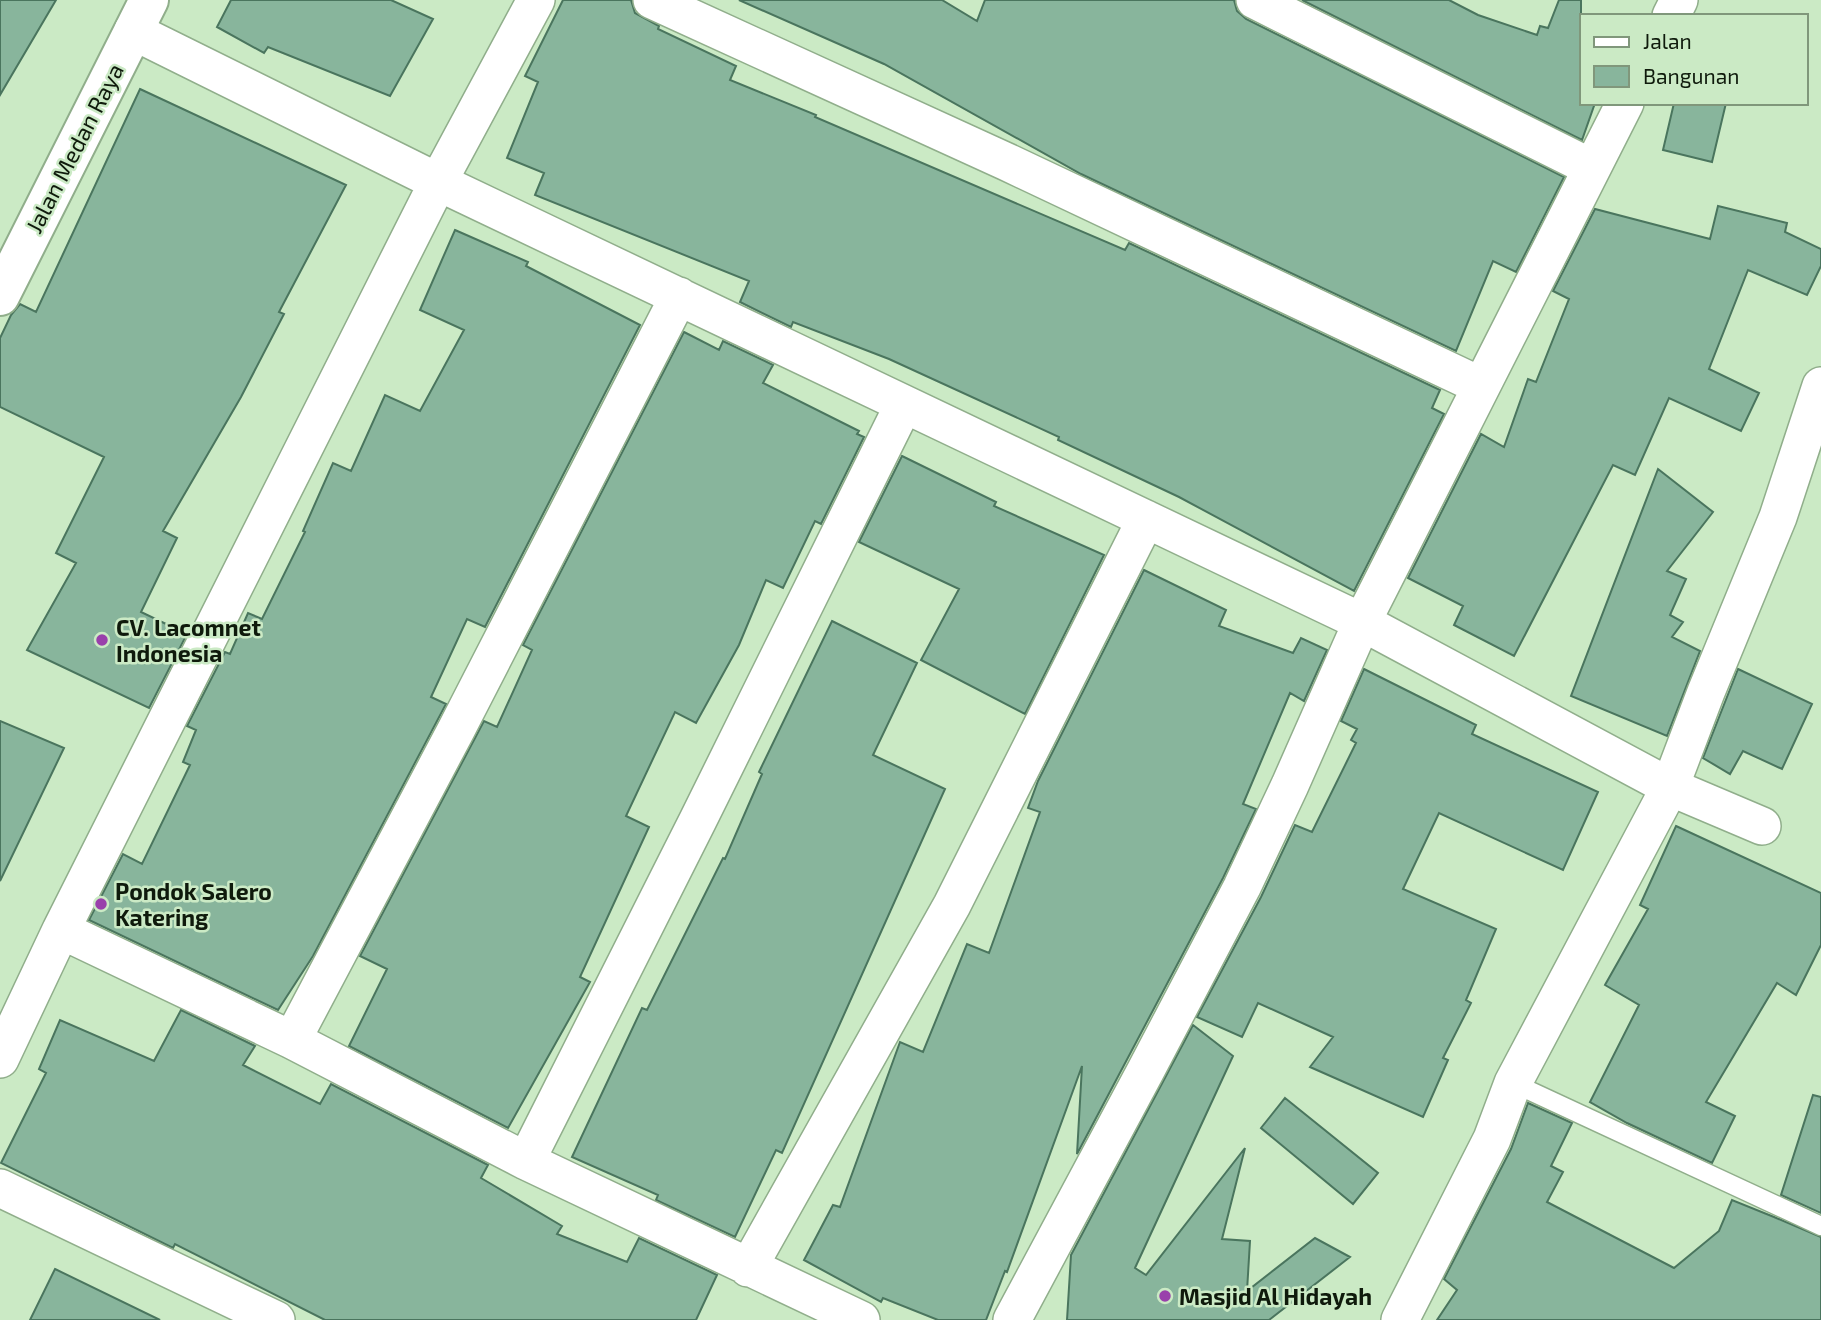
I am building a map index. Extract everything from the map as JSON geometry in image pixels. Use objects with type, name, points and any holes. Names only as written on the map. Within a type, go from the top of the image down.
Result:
[{"type":"street","points":[[0,1059],[61,930],[438,182],[536,0]]},
{"type":"street","points":[[652,0],[1007,162],[1481,386]]},
{"type":"street","points":[[1255,0],[1592,168]]},
{"type":"street","points":[[141,15],[438,182],[1362,622],[1670,787],[1762,826]]},
{"type":"street","name":"Jalan Medan Raya","points":[[0,296],[141,15]]},
{"type":"street","points":[[1012,1320],[1242,887],[1362,622],[1624,105]]},
{"type":"street","points":[[292,1040],[456,730],[679,296]]},
{"type":"street","points":[[1400,1320],[1492,1139],[1513,1083],[1670,787],[1778,517],[1821,386]]},
{"type":"street","points":[[526,1161],[705,808],[904,404]]},
{"type":"street","points":[[748,1268],[952,905],[1146,519]]},
{"type":"street","points":[[61,930],[292,1040],[526,1161],[861,1320]]},
{"type":"street","points":[[0,1188],[276,1320]]},
{"type":"lane","points":[[1513,1083],[1821,1226]]},
{"type":"building","points":[[0,0],[56,0],[0,95]]},
{"type":"building","points":[[231,0],[391,0],[433,19],[390,96],[268,47],[264,53],[217,27]]},
{"type":"building","points":[[563,0],[631,0],[635,13],[659,26],[658,29],[736,66],[730,80],[1125,250],[1129,243],[1440,390],[1432,408],[1444,414],[1354,591],[1179,497],[1058,440],[1059,437],[889,359],[793,322],[791,327],[740,302],[749,281],[535,195],[544,173],[507,158],[538,82],[525,76]]},
{"type":"building","points":[[739,0],[942,0],[977,21],[985,0],[1234,0],[1237,11],[1246,19],[1564,177],[1516,272],[1493,261],[1456,351],[1081,174],[884,64]]},
{"type":"building","points":[[1302,0],[1449,0],[1478,15],[1537,35],[1540,26],[1548,28],[1559,0],[1581,0],[1580,105],[1594,105],[1582,140]]},
{"type":"building","points":[[140,89],[346,185],[279,312],[284,314],[241,397],[163,531],[177,538],[141,612],[187,634],[149,708],[27,650],[76,563],[56,553],[104,457],[0,407],[0,338],[11,315],[20,304],[36,312]]},
{"type":"building","points":[[1674,105],[1726,105],[1712,162],[1663,150]]},
{"type":"building","points":[[1718,206],[1787,223],[1785,232],[1821,249],[1821,266],[1807,295],[1748,270],[1709,369],[1759,393],[1741,431],[1669,398],[1635,475],[1613,465],[1514,656],[1454,625],[1463,606],[1408,578],[1481,434],[1504,447],[1528,379],[1536,382],[1569,299],[1553,291],[1595,209],[1710,239]]},
{"type":"building","points":[[455,230],[528,262],[526,266],[640,325],[485,627],[467,619],[431,697],[446,704],[313,956],[278,1010],[89,920],[123,854],[142,864],[190,765],[183,762],[196,730],[187,726],[225,652],[230,654],[248,613],[262,619],[305,532],[303,531],[333,463],[351,471],[385,395],[420,411],[464,330],[420,310]]},
{"type":"building","points":[[684,332],[719,350],[723,341],[773,365],[763,383],[859,431],[857,434],[864,437],[821,524],[815,521],[783,588],[766,580],[739,645],[696,723],[675,712],[626,816],[649,827],[580,977],[590,982],[508,1128],[349,1046],[387,969],[360,956],[484,721],[497,727],[532,650],[523,645]]},
{"type":"building","points":[[902,456],[996,502],[994,506],[1104,555],[1025,714],[921,660],[959,589],[859,542]]},
{"type":"building","points":[[1658,469],[1713,512],[1667,571],[1686,579],[1670,615],[1683,622],[1672,637],[1700,651],[1667,736],[1571,696]]},
{"type":"building","points":[[1144,570],[1226,610],[1219,626],[1293,653],[1301,638],[1327,650],[1304,701],[1290,693],[1243,804],[1256,809],[1223,878],[1077,1154],[1082,1066],[1007,1272],[1005,1271],[986,1320],[938,1320],[883,1298],[881,1302],[804,1260],[833,1205],[840,1207],[900,1042],[923,1052],[967,944],[989,953],[1040,812],[1028,808],[1038,781]]},
{"type":"building","points":[[832,621],[917,663],[873,755],[945,789],[782,1153],[776,1150],[735,1237],[656,1200],[658,1195],[572,1157],[642,1008],[647,1010],[723,858],[725,859],[762,774],[759,772]]},
{"type":"building","points":[[1364,669],[1476,725],[1472,734],[1598,792],[1563,870],[1439,813],[1403,889],[1496,929],[1466,1000],[1471,1003],[1443,1058],[1448,1060],[1423,1117],[1310,1067],[1333,1037],[1258,1003],[1242,1037],[1197,1017],[1261,897],[1295,825],[1312,832],[1356,743],[1351,740],[1357,729],[1341,721]]},
{"type":"building","points":[[1738,669],[1812,704],[1782,769],[1743,751],[1730,774],[1703,758]]},
{"type":"building","points":[[0,721],[64,748],[0,881]]},
{"type":"building","points":[[1676,826],[1821,893],[1821,945],[1796,995],[1777,983],[1706,1102],[1735,1116],[1712,1163],[1627,1123],[1590,1102],[1639,1005],[1605,985],[1648,909],[1640,905]]},
{"type":"building","points":[[181,1010],[255,1046],[243,1065],[320,1104],[331,1084],[488,1165],[481,1178],[562,1226],[557,1234],[627,1262],[639,1238],[717,1275],[696,1320],[325,1320],[175,1244],[173,1248],[1,1163],[46,1073],[39,1069],[60,1020],[154,1061]]},
{"type":"building","points":[[1193,1025],[1233,1056],[1135,1268],[1146,1275],[1245,1148],[1222,1239],[1250,1241],[1247,1291],[1315,1238],[1350,1257],[1269,1320],[1067,1320],[1071,1255]]},
{"type":"building","points":[[1813,1095],[1821,1097],[1821,1213],[1781,1195]]},
{"type":"building","points":[[1285,1098],[1378,1173],[1353,1204],[1261,1128]]},
{"type":"building","points":[[1528,1103],[1572,1123],[1551,1166],[1563,1172],[1547,1202],[1674,1268],[1719,1231],[1732,1200],[1821,1237],[1821,1320],[1437,1320],[1457,1290],[1444,1279],[1511,1149]]},
{"type":"building","points":[[55,1269],[160,1320],[30,1320]]},
{"type":"place","name":"CV. Lacomnet Indonesia","points":[[102,640]]},
{"type":"place","name":"Pondok Salero Katering","points":[[101,904]]},
{"type":"place","name":"Masjid Al Hidayah","points":[[1165,1296]]}]
